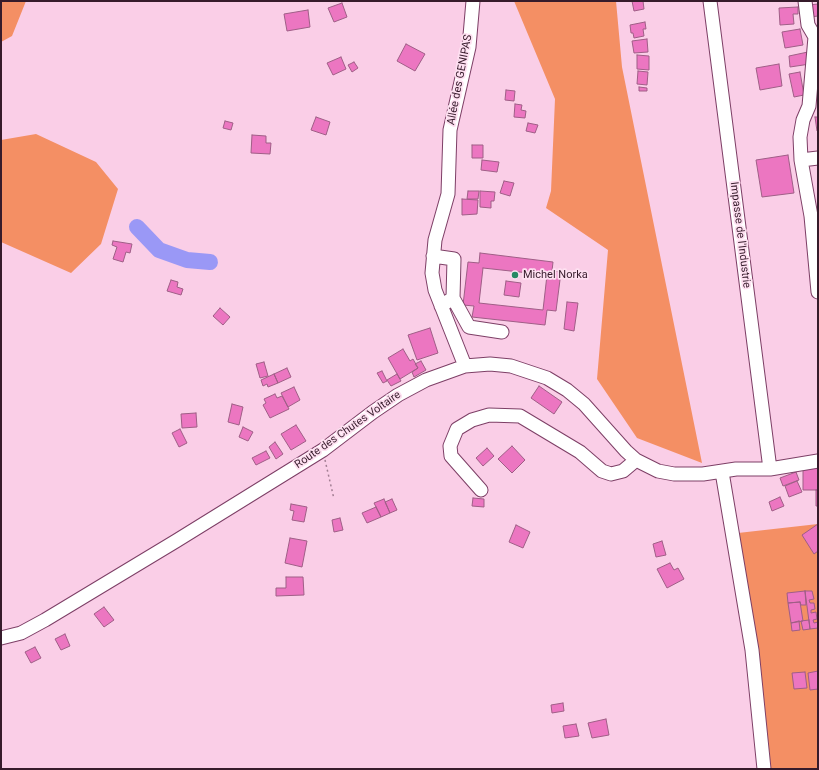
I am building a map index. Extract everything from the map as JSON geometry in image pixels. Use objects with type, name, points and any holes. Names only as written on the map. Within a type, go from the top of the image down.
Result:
[{"type":"street","name":"Allée des GENIPAS","points":[[465,366],[441,306],[433,281],[433,256],[435,240],[448,194],[451,144],[450,130],[469,47],[473,1]]},
{"type":"street","name":"Impasse de l'Industrie","points":[[710,1],[770,469]]},
{"type":"street","points":[[805,1],[808,25],[815,37],[808,106],[803,120],[800,137],[801,160],[813,202],[818,292]]},
{"type":"street","points":[[801,160],[818,158]]},
{"type":"street","points":[[433,256],[454,259],[453,298],[469,327],[502,332]]},
{"type":"street","points":[[441,306],[453,298]]},
{"type":"street","name":"Route des Chutes Voltaire","points":[[1,638],[21,633],[45,620],[323,450],[398,395],[426,380],[465,366],[490,364],[511,366],[547,378],[567,390],[584,404],[636,460],[658,471],[674,474],[722,472],[736,469],[770,469],[818,462]]},
{"type":"street","points":[[480,490],[451,456],[450,446],[457,429],[472,420],[489,415],[520,416],[580,452],[602,471],[607,473],[611,474],[623,471],[636,460]]},
{"type":"street","points":[[722,472],[752,650],[764,769]]},
{"type":"path","points":[[323,450],[334,499]]},
{"type":"shaded area","points":[[1,1],[26,1],[12,36],[1,42]]},
{"type":"shaded area","points":[[514,1],[616,1],[622,67],[702,463],[637,438],[597,379],[608,250],[546,208],[551,191],[555,99]]},
{"type":"shaded area","points":[[36,134],[96,162],[118,189],[101,244],[71,273],[1,242],[1,140]]},
{"type":"shaded area","points":[[818,524],[818,769],[771,769],[759,654],[738,533]]},
{"type":"building","points":[[632,1],[643,1],[644,9],[634,11]]},
{"type":"building","points":[[342,3],[347,17],[334,22],[328,8]]},
{"type":"building","points":[[818,4],[818,16],[810,17],[809,5]]},
{"type":"building","points":[[798,7],[798,14],[793,14],[794,24],[780,25],[779,8]]},
{"type":"building","points":[[308,10],[310,27],[287,31],[284,14]]},
{"type":"building","points":[[645,22],[646,29],[643,29],[644,36],[634,38],[633,33],[631,33],[630,25]]},
{"type":"building","points":[[800,29],[803,45],[785,48],[782,32]]},
{"type":"building","points":[[647,39],[648,52],[634,53],[632,41]]},
{"type":"building","points":[[406,44],[425,54],[415,71],[397,61]]},
{"type":"building","points":[[808,52],[810,64],[790,67],[789,56]]},
{"type":"building","points":[[637,55],[649,56],[649,70],[637,69]]},
{"type":"building","points":[[341,57],[346,69],[333,75],[327,63]]},
{"type":"building","points":[[354,62],[358,68],[352,72],[348,65]]},
{"type":"building","points":[[779,64],[782,86],[760,90],[756,68]]},
{"type":"building","points":[[638,71],[648,72],[647,85],[637,84]]},
{"type":"building","points":[[800,72],[804,95],[794,97],[789,74]]},
{"type":"building","points":[[639,87],[647,88],[647,91],[639,91]]},
{"type":"building","points":[[506,90],[515,91],[514,101],[505,100]]},
{"type":"building","points":[[515,104],[522,105],[521,110],[526,111],[525,118],[514,117]]},
{"type":"building","points":[[316,117],[330,122],[326,135],[311,130]]},
{"type":"building","points":[[815,117],[818,117],[818,131],[817,131]]},
{"type":"building","points":[[225,121],[233,123],[231,130],[223,128]]},
{"type":"building","points":[[528,123],[538,125],[535,133],[526,131]]},
{"type":"building","points":[[252,135],[266,136],[266,143],[271,143],[270,154],[251,153]]},
{"type":"building","points":[[472,145],[483,145],[483,158],[472,158]]},
{"type":"building","points":[[788,155],[794,193],[762,197],[756,160]]},
{"type":"building","points":[[482,160],[499,162],[497,172],[481,170]]},
{"type":"building","points":[[504,181],[514,183],[510,196],[500,193]]},
{"type":"building","points":[[468,191],[479,191],[478,199],[467,199]]},
{"type":"building","points":[[480,191],[495,192],[494,201],[491,201],[491,208],[480,207]]},
{"type":"building","points":[[462,199],[478,200],[477,214],[462,215]]},
{"type":"building","points":[[113,241],[132,244],[130,253],[126,252],[123,262],[113,259],[117,247],[112,245]]},
{"type":"building","points":[[480,253],[553,262],[552,271],[561,272],[556,311],[547,310],[545,325],[472,317],[474,306],[463,305],[468,262],[479,263]],"holes":[[[483,268],[547,275],[543,310],[479,303]]]},
{"type":"building","points":[[171,280],[178,282],[177,287],[183,289],[181,295],[167,291]]},
{"type":"building","points":[[506,281],[521,283],[519,297],[504,295]]},
{"type":"building","points":[[567,302],[578,303],[574,331],[564,329]]},
{"type":"building","points":[[220,308],[230,317],[223,325],[213,316]]},
{"type":"building","points":[[430,328],[438,353],[417,360],[408,335]]},
{"type":"building","points":[[403,349],[410,361],[413,359],[418,368],[400,379],[388,358]]},
{"type":"building","points":[[421,361],[426,370],[414,377],[412,372],[418,368],[415,364]]},
{"type":"building","points":[[264,362],[268,376],[260,378],[256,364]]},
{"type":"building","points":[[287,368],[291,377],[278,383],[274,374]]},
{"type":"building","points":[[382,371],[387,381],[383,383],[377,373]]},
{"type":"building","points":[[274,374],[278,383],[268,387],[267,384],[263,386],[261,380]]},
{"type":"building","points":[[397,374],[401,381],[391,386],[387,380]]},
{"type":"building","points":[[539,386],[562,402],[554,414],[531,398]]},
{"type":"building","points":[[294,387],[300,400],[288,407],[281,393]]},
{"type":"building","points":[[275,394],[277,398],[282,396],[289,409],[270,418],[263,405],[266,403],[264,399]]},
{"type":"building","points":[[232,404],[243,407],[239,425],[228,422]]},
{"type":"building","points":[[196,413],[197,427],[182,428],[181,414]]},
{"type":"building","points":[[296,425],[306,441],[291,450],[281,434]]},
{"type":"building","points":[[243,427],[253,432],[248,441],[239,437]]},
{"type":"building","points":[[180,429],[187,443],[179,447],[172,433]]},
{"type":"building","points":[[275,442],[283,454],[276,459],[269,447]]},
{"type":"building","points":[[512,446],[525,460],[512,473],[498,459]]},
{"type":"building","points":[[487,448],[494,456],[483,466],[476,458]]},
{"type":"building","points":[[266,451],[270,458],[256,465],[252,458]]},
{"type":"building","points":[[803,468],[818,468],[818,490],[803,490]]},
{"type":"building","points":[[796,472],[799,480],[783,486],[780,478]]},
{"type":"building","points":[[797,481],[802,492],[789,497],[785,486]]},
{"type":"building","points":[[816,490],[818,490],[818,506],[816,506]]},
{"type":"building","points":[[780,497],[784,506],[772,511],[769,502]]},
{"type":"building","points":[[473,498],[484,499],[484,507],[472,506]]},
{"type":"building","points":[[384,499],[390,513],[381,517],[374,503]]},
{"type":"building","points":[[392,499],[397,510],[390,513],[385,502]]},
{"type":"building","points":[[291,504],[307,507],[304,522],[292,520],[294,511],[290,510]]},
{"type":"building","points":[[376,507],[381,517],[367,523],[362,513]]},
{"type":"building","points":[[340,518],[343,530],[334,532],[332,520]]},
{"type":"building","points":[[818,524],[818,551],[814,554],[802,535]]},
{"type":"building","points":[[516,525],[530,532],[523,548],[509,542]]},
{"type":"building","points":[[290,538],[307,541],[302,567],[285,563]]},
{"type":"building","points":[[662,541],[666,555],[656,557],[653,544]]},
{"type":"building","points":[[670,563],[674,570],[678,568],[684,579],[667,588],[657,569]]},
{"type":"building","points":[[286,577],[303,577],[304,595],[276,596],[276,588],[286,588]]},
{"type":"building","points":[[805,591],[812,591],[814,599],[809,600],[810,603],[814,603],[815,609],[811,610],[811,613],[816,612],[817,619],[813,620],[814,623],[818,622],[818,628],[810,629]]},
{"type":"building","points":[[805,591],[806,605],[801,605],[800,602],[788,603],[787,593]]},
{"type":"building","points":[[800,602],[803,621],[791,623],[788,603]]},
{"type":"building","points":[[104,607],[114,620],[104,627],[94,614]]},
{"type":"building","points":[[809,620],[810,629],[803,630],[801,621]]},
{"type":"building","points":[[799,621],[800,630],[792,631],[791,623]]},
{"type":"building","points":[[65,634],[70,646],[61,650],[55,639]]},
{"type":"building","points":[[35,647],[41,658],[31,663],[25,652]]},
{"type":"building","points":[[818,671],[818,689],[810,690],[808,673]]},
{"type":"building","points":[[805,672],[807,688],[794,689],[792,673]]},
{"type":"building","points":[[563,703],[564,711],[552,713],[551,705]]},
{"type":"building","points":[[606,719],[609,735],[592,738],[588,723]]},
{"type":"building","points":[[576,724],[579,736],[565,738],[563,726]]},
{"type":"waterway","points":[[137,227],[159,250],[187,260],[210,262]]},
{"type":"place","name":"Michel Norka","points":[[515,275]]}]
